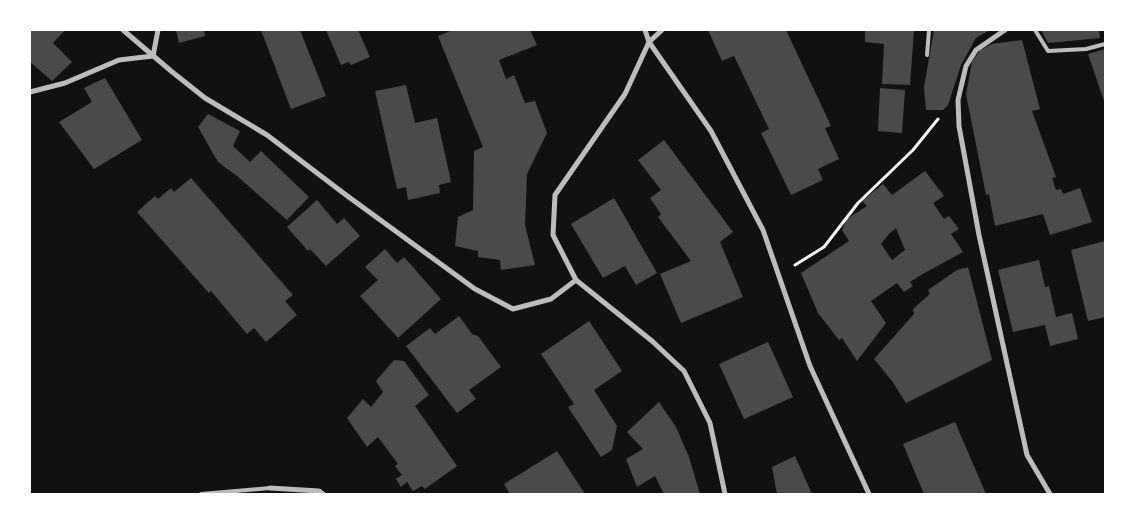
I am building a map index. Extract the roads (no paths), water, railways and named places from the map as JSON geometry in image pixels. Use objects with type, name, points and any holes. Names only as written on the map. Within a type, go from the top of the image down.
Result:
[{"type":"street","points":[[123,30],[205,98],[268,135],[346,195],[475,289],[513,309],[551,299],[576,280]]},
{"type":"street","points":[[153,56],[158,30]]},
{"type":"street","points":[[645,30],[649,42],[711,130],[763,230],[810,366],[869,494]]},
{"type":"street","points":[[662,30],[649,42],[625,94],[555,195],[553,235],[576,280],[652,341],[684,370],[710,423],[725,494]]},
{"type":"street","points":[[1005,30],[976,50],[966,66],[958,100],[958,114],[979,235],[1027,455],[1050,494]]},
{"type":"street","points":[[30,92],[65,83],[119,60],[153,56]]},
{"type":"street","points":[[270,488],[319,491],[323,494]]},
{"type":"lane","points":[[927,55],[930,30]]},
{"type":"lane","points":[[1035,30],[1048,51],[1086,49],[1105,44]]},
{"type":"lane","points":[[201,494],[270,488]]}]
